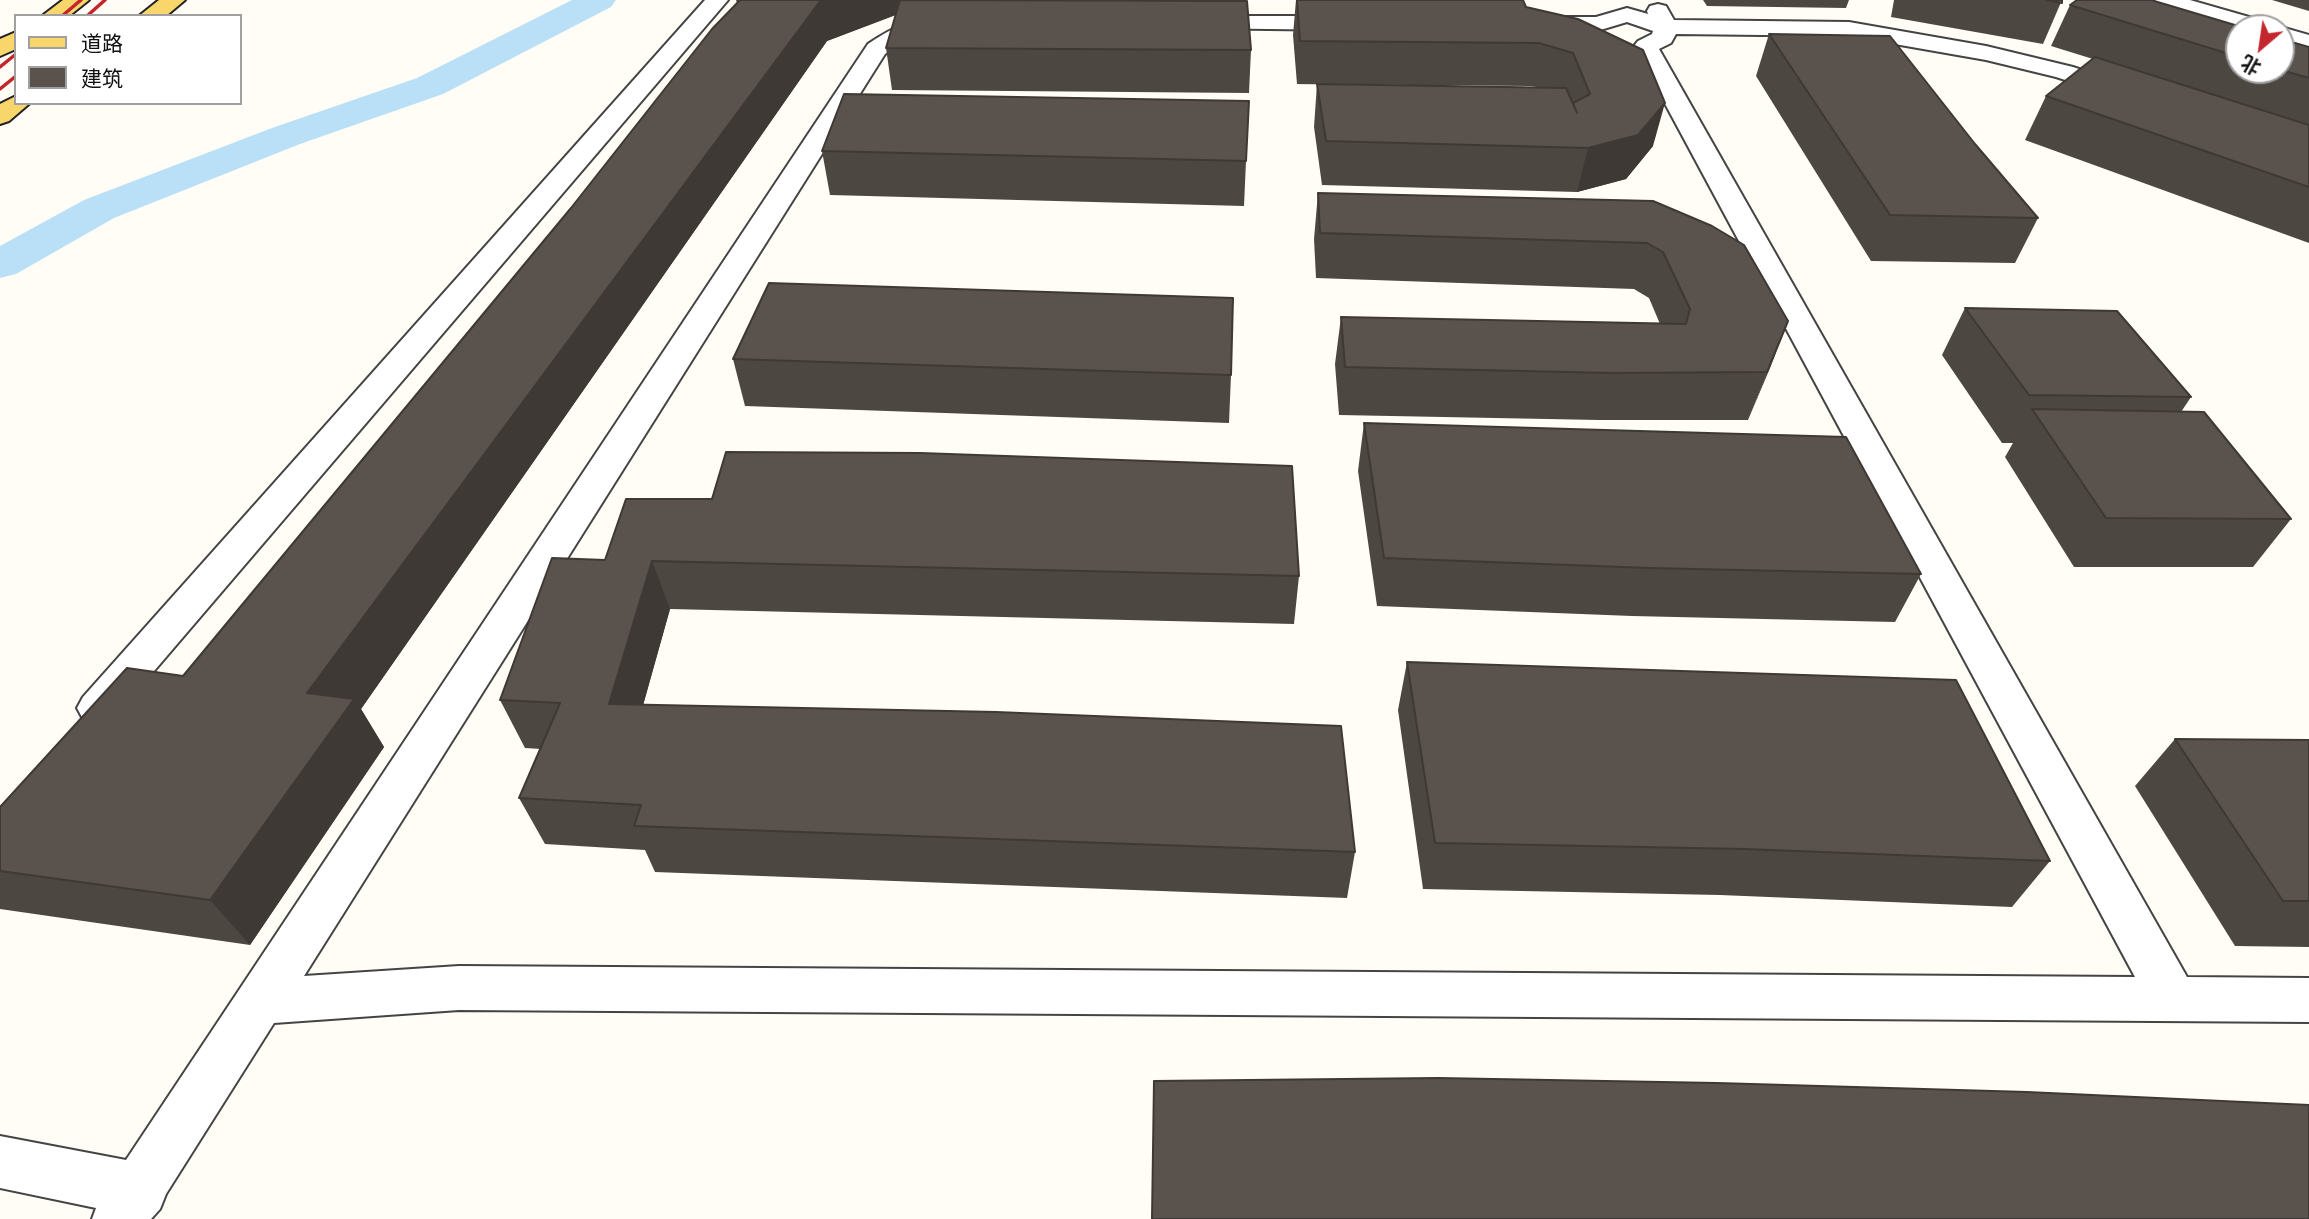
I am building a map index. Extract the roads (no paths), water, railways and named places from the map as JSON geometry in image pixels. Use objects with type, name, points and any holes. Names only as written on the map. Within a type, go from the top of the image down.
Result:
[{"type":"main road","points":[[56,14],[78,0]]},
{"type":"main road","points":[[153,14],[174,0]]},
{"type":"main road","points":[[0,116],[16,105]]},
{"type":"street","points":[[74,736],[717,0]]},
{"type":"street","points":[[2157,7],[2225,21]]},
{"type":"street","points":[[2157,7],[2225,35]]},
{"type":"street","points":[[1513,24],[1591,12],[1627,15],[1655,24],[1849,29],[2038,66],[2154,102]]},
{"type":"street","points":[[0,1162],[130,1204],[876,50],[901,32],[941,22],[969,23]]},
{"type":"street","points":[[1164,23],[1374,23]]},
{"type":"street","points":[[1655,24],[2173,999]]},
{"type":"street","points":[[263,1001],[459,988],[2309,1000]]},
{"type":"waterway","points":[[0,264],[99,209],[286,136],[430,86],[599,0]]},
{"type":"railway","points":[[64,14],[81,0]]},
{"type":"railway","points":[[89,14],[105,0]]},
{"type":"railway","points":[[0,67],[14,56]]},
{"type":"railway","points":[[0,89],[14,78]]}]
